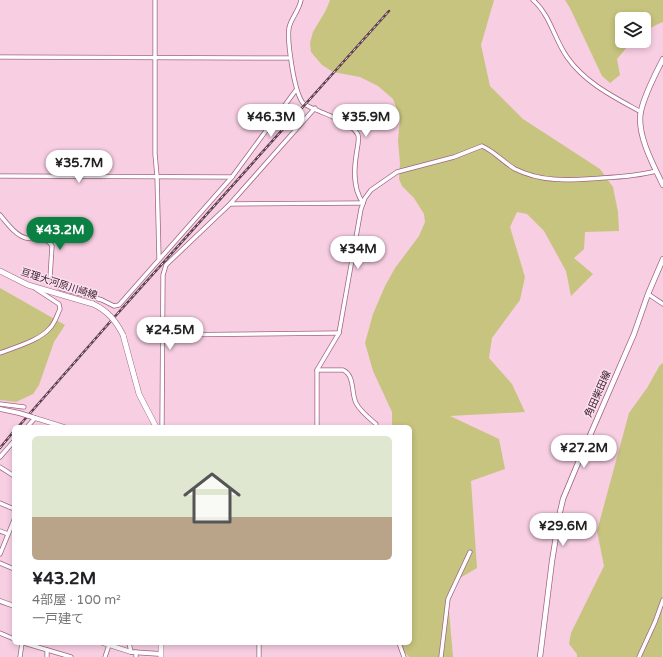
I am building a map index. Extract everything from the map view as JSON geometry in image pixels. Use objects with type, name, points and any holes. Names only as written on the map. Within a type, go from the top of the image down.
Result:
[{"type":"main road","points":[[663,59],[654,77],[641,112],[644,144],[663,185]]},
{"type":"main road","name":"角田柴田線","points":[[540,657],[552,561],[563,499],[634,334],[648,294],[663,259]]},
{"type":"main road","name":"亘理大河原川崎線","points":[[0,271],[28,284],[93,304],[101,308],[113,319],[117,323],[123,335],[139,394],[145,409],[155,425]]},
{"type":"street","points":[[155,0],[155,154],[159,258]]},
{"type":"street","points":[[301,0],[298,11],[289,29],[290,55],[296,90],[303,102],[308,107],[315,108],[348,125],[358,135],[355,180],[360,199],[363,203]]},
{"type":"street","points":[[533,0],[538,4],[549,19],[564,51],[577,69],[605,92],[641,112]]},
{"type":"street","points":[[0,57],[288,58]]},
{"type":"street","points":[[0,215],[20,236],[48,240],[51,243],[50,278],[60,288],[102,300],[114,306],[119,305],[232,177],[296,90]]},
{"type":"street","points":[[162,425],[163,275],[166,266],[230,204],[315,108]]},
{"type":"street","points":[[317,425],[317,370],[339,333],[363,203],[371,190],[397,172],[454,157],[482,146],[514,168],[545,179],[569,181],[619,177],[656,171]]},
{"type":"street","points":[[0,176],[232,177]]},
{"type":"street","points":[[230,204],[363,203]]},
{"type":"street","points":[[0,353],[23,345],[50,330],[60,309],[59,304],[28,284]]},
{"type":"street","points":[[648,294],[663,304]]},
{"type":"street","points":[[162,335],[339,333]]},
{"type":"street","points":[[317,370],[346,371],[349,374],[356,404],[376,424]]},
{"type":"street","points":[[0,404],[24,406]]},
{"type":"street","points":[[0,409],[19,413],[57,425]]},
{"type":"street","points":[[28,425],[33,418]]},
{"type":"street","points":[[0,457],[12,443]]},
{"type":"street","points":[[0,467],[12,475]]},
{"type":"street","points":[[0,503],[12,508]]},
{"type":"street","points":[[0,554],[12,525]]},
{"type":"street","points":[[0,531],[8,534]]},
{"type":"street","points":[[441,657],[448,599],[470,552]]},
{"type":"street","points":[[0,564],[12,568]]},
{"type":"street","points":[[640,657],[663,600]]},
{"type":"street","points":[[0,601],[12,605]]},
{"type":"street","points":[[0,633],[12,638]]},
{"type":"street","points":[[20,657],[23,645]]},
{"type":"street","points":[[30,645],[71,657]]},
{"type":"street","points":[[105,657],[108,645],[134,654],[161,655]]},
{"type":"street","points":[[259,645],[259,657]]},
{"type":"street","points":[[400,645],[404,657]]},
{"type":"street","points":[[47,650],[47,657]]},
{"type":"shaded area","points":[[330,0],[494,0],[481,45],[490,86],[523,119],[600,169],[613,187],[618,212],[619,231],[585,232],[584,249],[574,258],[593,274],[571,296],[566,271],[544,231],[527,214],[517,212],[510,227],[525,277],[520,300],[492,338],[489,358],[512,384],[525,412],[450,416],[499,439],[505,469],[471,481],[477,568],[455,581],[448,599],[453,657],[409,657],[400,647],[400,645],[412,645],[412,425],[392,425],[392,412],[373,371],[365,343],[373,314],[385,286],[395,268],[419,236],[425,222],[424,214],[414,198],[402,186],[399,179],[400,163],[398,141],[400,118],[393,99],[378,86],[360,77],[333,72],[322,65],[311,52],[310,43],[313,32]]},
{"type":"shaded area","points":[[565,0],[663,0],[663,22],[651,28],[651,12],[615,12],[615,48],[626,48],[617,59],[620,75],[610,83],[602,76]]},
{"type":"shaded area","points":[[0,288],[65,325],[54,342],[39,385],[33,394],[16,402],[0,400]]},
{"type":"shaded area","points":[[663,363],[662,657],[577,657],[577,654],[569,644],[571,633],[604,566],[597,531],[629,413],[647,388],[660,365]]},
{"type":"railway","points":[[20,425],[110,322],[389,11]]},
{"type":"railway","points":[[0,448],[12,433]]}]
